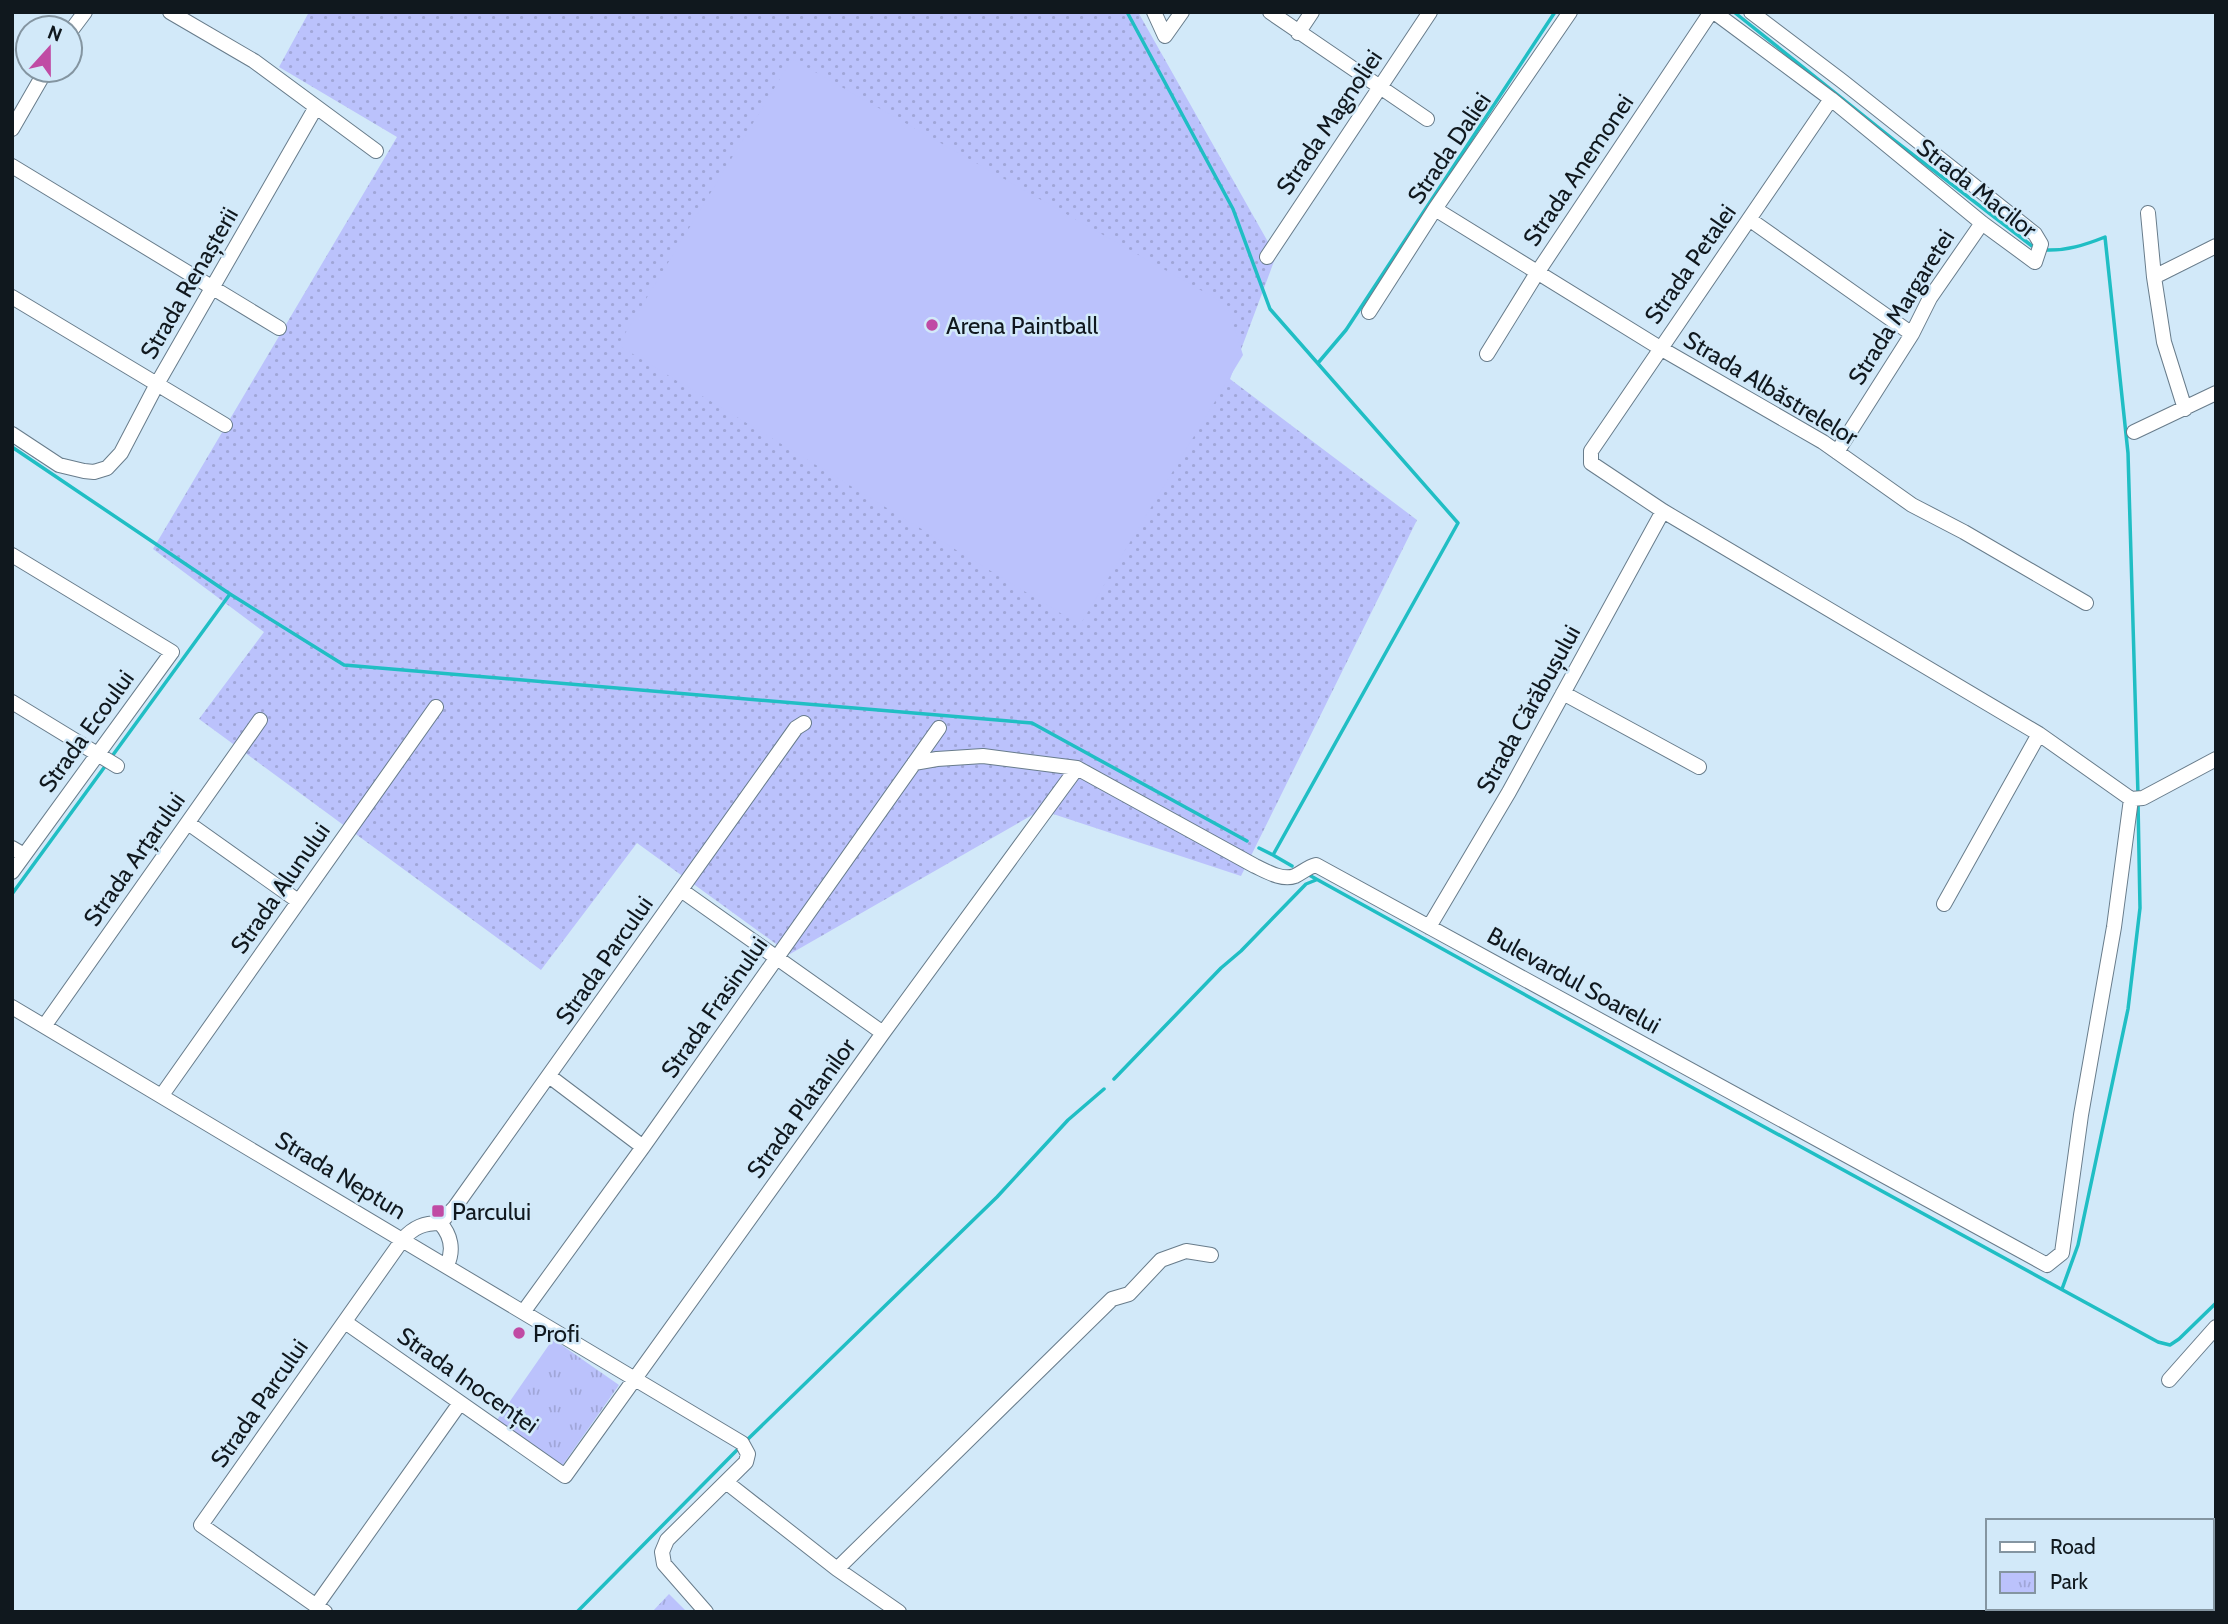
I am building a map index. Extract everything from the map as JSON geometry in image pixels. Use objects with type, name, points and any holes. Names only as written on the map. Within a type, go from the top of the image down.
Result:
[{"type":"street","points":[[170,12],[254,61],[376,151]]},
{"type":"street","points":[[1154,12],[1165,36],[1182,12]]},
{"type":"street","points":[[1270,12],[1427,119]]},
{"type":"street","points":[[1298,33],[1312,12]]},
{"type":"street","name":"Strada Magnoliei","points":[[1267,257],[1430,12]]},
{"type":"street","name":"Strada Daliei","points":[[1369,312],[1435,209],[1570,12]]},
{"type":"street","name":"Strada Macilor","points":[[1713,12],[1832,99],[1982,223],[2035,262],[2041,244],[2035,234],[1751,12]]},
{"type":"street","name":"Strada Anemonei","points":[[1487,354],[1537,273],[1713,12]]},
{"type":"street","points":[[12,129],[38,84]]},
{"type":"street","name":"Strada Petalei","points":[[1662,511],[1591,463],[1591,451],[1832,99]]},
{"type":"street","name":"Strada Renașterii","points":[[12,434],[59,465],[94,472],[107,468],[121,453],[157,384],[316,107]]},
{"type":"street","points":[[12,166],[279,328]]},
{"type":"street","name":"Strada Albăstrelelor","points":[[1435,209],[1660,348],[1758,403],[1837,452],[1912,505],[2086,603]]},
{"type":"street","points":[[2148,213],[2164,342],[2185,408]]},
{"type":"street","points":[[1749,219],[1912,334]]},
{"type":"street","name":"Strada Margaretei","points":[[1837,452],[1912,334],[1930,298],[1982,223]]},
{"type":"street","points":[[2154,277],[2216,246]]},
{"type":"street","points":[[12,297],[225,425]]},
{"type":"street","points":[[2134,432],[2216,393]]},
{"type":"street","points":[[1662,511],[2039,734],[2131,799],[2143,798],[2215,762]]},
{"type":"street","name":"Strada Cărăbușului","points":[[1429,927],[1508,792],[1662,511]]},
{"type":"street","name":"Strada Ecoului","points":[[12,555],[172,652],[107,760],[18,851],[12,872]]},
{"type":"street","points":[[1563,693],[1699,767]]},
{"type":"street","points":[[12,702],[107,760]]},
{"type":"street","name":"Strada Alunului","points":[[162,1095],[436,707]]},
{"type":"street","name":"Strada Arțarului","points":[[45,1025],[260,720]]},
{"type":"street","name":"Strada Parcului","points":[[321,1609],[201,1525],[403,1239],[412,1229],[429,1223],[440,1223],[455,1207],[796,728],[804,723]]},
{"type":"street","name":"Strada Frasinului","points":[[524,1311],[939,728]]},
{"type":"street","points":[[1944,904],[2039,734]]},
{"type":"street","points":[[914,763],[961,756],[983,756],[1077,768]]},
{"type":"street","name":"Bulevardul Soarelui","points":[[1077,768],[1278,876],[1292,877],[1312,865],[1316,866],[2047,1265],[2062,1253],[2081,1115],[2114,927],[2131,799]]},
{"type":"street","name":"Strada Platanilor","points":[[565,1476],[634,1377],[1077,768]]},
{"type":"street","points":[[188,823],[298,901]]},
{"type":"street","points":[[681,890],[883,1034]]},
{"type":"street","name":"Strada Neptun","points":[[12,1007],[735,1437],[748,1454],[746,1462],[726,1482]]},
{"type":"street","points":[[549,1076],[643,1147]]},
{"type":"street","points":[[440,1223],[447,1230],[451,1244],[451,1258],[447,1265]]},
{"type":"street","points":[[837,1569],[1112,1299],[1129,1294],[1161,1260],[1186,1251],[1211,1255]]},
{"type":"street","name":"Strada Inocenței","points":[[345,1322],[565,1476]]},
{"type":"street","points":[[2169,1380],[2216,1327]]},
{"type":"street","points":[[321,1609],[460,1403]]},
{"type":"street","points":[[706,1612],[664,1564],[662,1552],[667,1540],[726,1482],[837,1569],[899,1612]]},
{"type":"green space","points":[[309,12],[1138,12],[1276,256],[1230,379],[1417,520],[1241,876],[1041,810],[790,954],[637,843],[541,970],[199,719],[264,632],[153,549],[397,137],[279,67]]},
{"type":"green space","name":"Arena Paintball","points":[[792,59],[1227,305],[1243,355],[1080,625],[618,345]]},
{"type":"green space","points":[[553,1339],[619,1385],[562,1466],[497,1420]]},
{"type":"green space","points":[[669,1594],[687,1612],[652,1612]]},
{"type":"waterway","points":[[1127,12],[1233,209],[1270,309],[1458,523],[1273,855],[1259,848]]},
{"type":"waterway","points":[[1318,363],[1346,330],[1555,12]]},
{"type":"waterway","points":[[1734,12],[2032,246]]},
{"type":"waterway","points":[[2045,250],[2075,247],[2105,237],[2128,453],[2138,795]]},
{"type":"waterway","points":[[12,447],[230,594],[344,665],[1032,723],[1247,841]]},
{"type":"waterway","points":[[110,759],[230,594]]},
{"type":"waterway","points":[[12,894],[106,765]]},
{"type":"waterway","points":[[2062,1289],[2078,1245],[2128,1009],[2140,908],[2138,802]]},
{"type":"waterway","points":[[1273,855],[1292,866]]},
{"type":"waterway","points":[[1309,875],[2158,1342],[2170,1345],[2179,1339],[2216,1303]]},
{"type":"waterway","points":[[1114,1079],[1306,884],[1316,880]]},
{"type":"waterway","points":[[748,1439],[997,1197],[1068,1120],[1104,1089]]},
{"type":"waterway","points":[[577,1612],[738,1449]]},
{"type":"place","name":"Arena Paintball","points":[[932,325]]},
{"type":"place","name":"Parcului","points":[[438,1211]]},
{"type":"place","name":"Profi","points":[[519,1333]]}]
